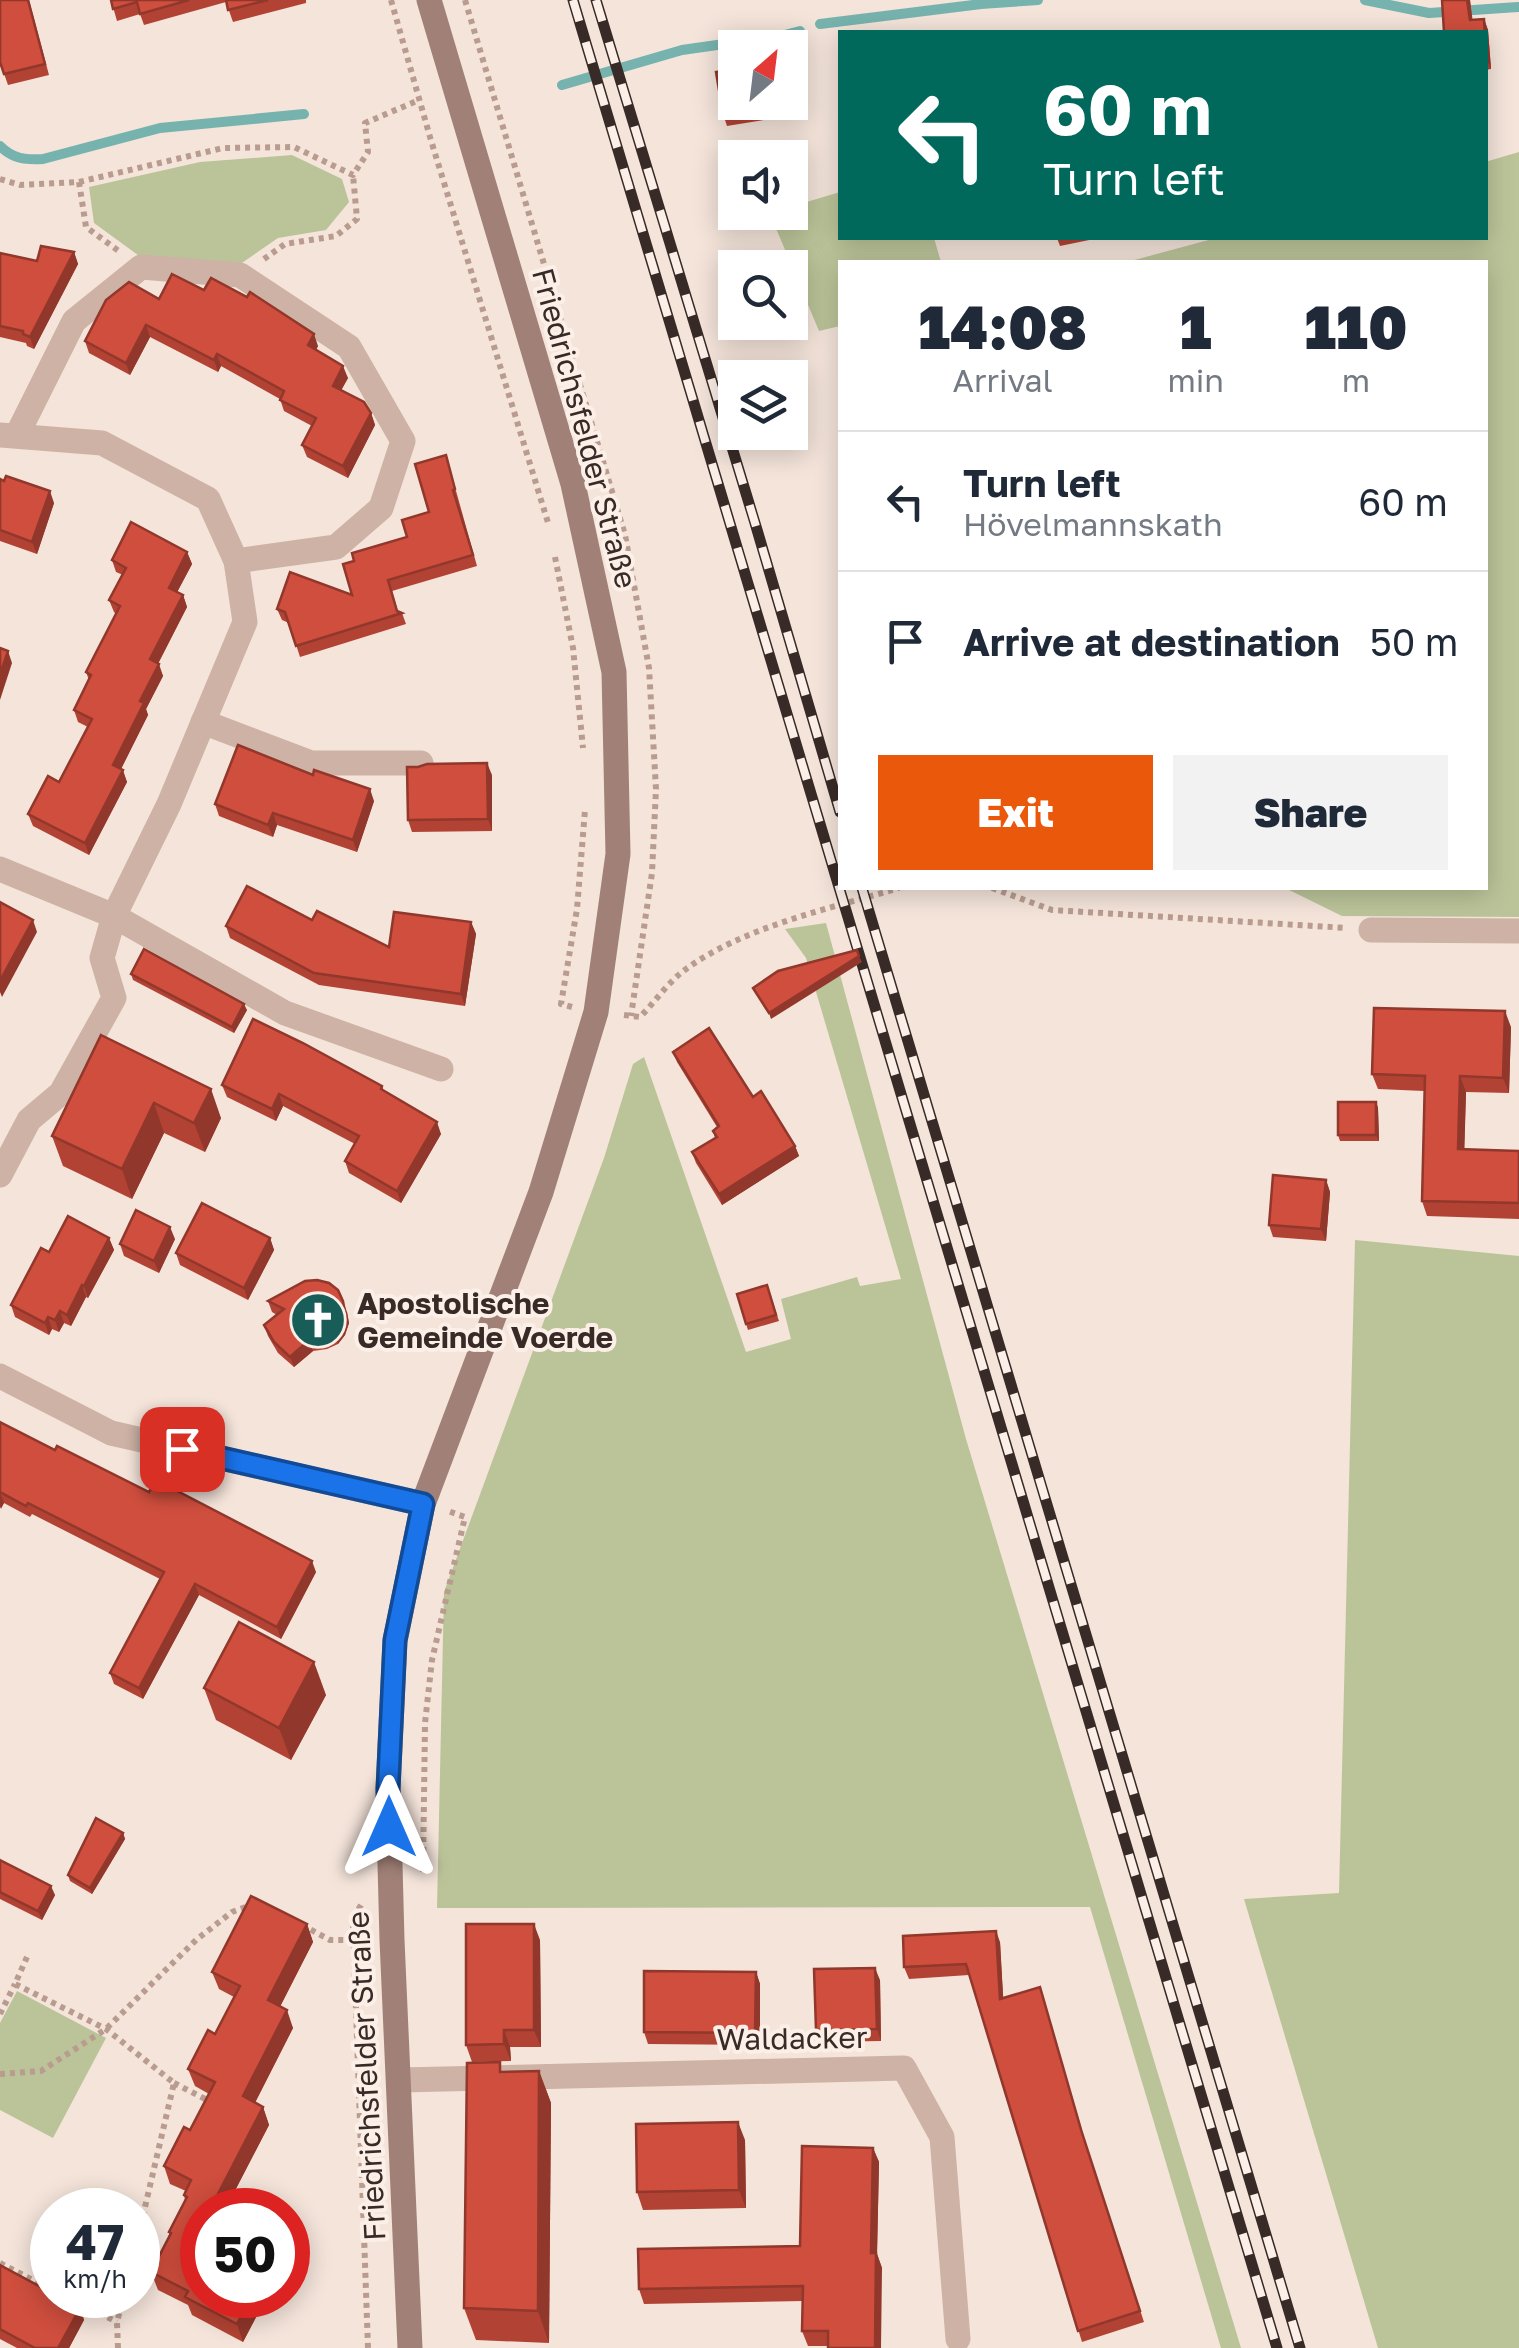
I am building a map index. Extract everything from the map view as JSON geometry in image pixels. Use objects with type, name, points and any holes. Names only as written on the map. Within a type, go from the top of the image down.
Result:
[{"type":"main road","name":"Friedrichsfelder Straße","points":[[410,2348],[388,1789],[395,1640],[423,1504],[540,1192],[596,1012],[618,854],[614,672],[574,484],[429,0]]},
{"type":"street","points":[[0,1175],[29,1120],[61,1093],[114,998],[102,958],[114,916],[169,804],[245,622],[236,561],[208,499],[102,444],[8,435],[74,321],[141,268],[240,275],[349,348],[403,441],[381,508],[336,547],[236,561]]},
{"type":"street","points":[[203,722],[311,763],[421,763]]},
{"type":"street","points":[[0,868],[114,916],[284,1013],[441,1069]]},
{"type":"street","points":[[1371,930],[1519,930]]},
{"type":"street","points":[[0,1376],[111,1433],[423,1504]]},
{"type":"street","name":"Waldacker","points":[[400,2080],[904,2068],[942,2137],[958,2339]]},
{"type":"path","points":[[391,0],[550,528]]},
{"type":"path","points":[[240,275],[285,244],[336,236],[358,219],[353,175],[368,152],[365,123],[419,100]]},
{"type":"path","points":[[0,179],[20,185],[79,182],[223,148],[294,146],[353,175]]},
{"type":"path","points":[[79,182],[86,226],[141,268]]},
{"type":"path","points":[[553,545],[573,648],[585,763]]},
{"type":"path","points":[[585,800],[577,909],[561,1004],[640,1018],[679,974],[713,951],[773,926],[892,890]]},
{"type":"path","points":[[997,890],[1052,910],[1371,930]]},
{"type":"path","points":[[422,1890],[432,1660],[465,1516],[423,1504]]},
{"type":"path","points":[[0,2074],[41,2070],[106,2029],[196,1940],[232,1912],[258,1902]]},
{"type":"path","points":[[287,1917],[330,1940],[392,1940]]},
{"type":"path","points":[[0,2014],[27,1958]]},
{"type":"path","points":[[15,1984],[106,2029],[174,2083],[218,2106]]},
{"type":"path","points":[[149,2188],[174,2083]]},
{"type":"path","points":[[0,2264],[30,2279]]},
{"type":"path","points":[[110,2318],[118,2322]]},
{"type":"path","points":[[118,2348],[119,2318]]},
{"type":"green space","points":[[1519,152],[1519,917],[1342,916],[1289,890],[1488,890],[1488,260],[1134,260],[1209,240],[1488,240],[1488,161]]},
{"type":"green space","points":[[292,155],[342,179],[349,202],[326,230],[278,238],[239,265],[142,258],[94,223],[89,187],[200,162]]},
{"type":"green space","points":[[838,193],[838,240],[935,240],[940,260],[838,260],[838,326],[819,331],[808,305],[808,250],[785,250],[777,230],[808,230],[808,202]]},
{"type":"green space","points":[[826,923],[966,1439],[1241,2348],[1221,2348],[1090,1907],[437,1908],[444,1592],[604,1158],[633,1064],[644,1057],[746,1352],[791,1339],[781,1299],[857,1277],[860,1286],[901,1279],[806,958],[785,929]]},
{"type":"green space","points":[[1355,1240],[1519,1256],[1519,2348],[1378,2348],[1244,1899],[1339,1893]]},
{"type":"green space","points":[[17,1991],[106,2038],[53,2138],[0,2110],[0,2023]]},
{"type":"building","points":[[0,0],[28,0],[45,64],[4,74],[0,62]]},
{"type":"building","points":[[111,0],[189,0],[140,14],[137,2],[113,9]]},
{"type":"building","points":[[226,0],[268,0],[228,10]]},
{"type":"building","points":[[1442,0],[1467,0],[1470,20],[1484,19],[1485,30],[1444,30]]},
{"type":"building","points":[[41,246],[74,252],[30,337],[23,331],[0,326],[0,253],[37,261]]},
{"type":"building","points":[[172,274],[204,290],[211,278],[247,297],[250,292],[314,334],[308,345],[343,366],[333,386],[364,402],[371,413],[343,466],[302,445],[316,418],[280,400],[284,391],[217,354],[214,360],[146,325],[126,363],[85,341],[106,300],[129,282],[159,299]]},
{"type":"building","points":[[446,455],[473,555],[388,580],[397,611],[402,613],[296,646],[285,612],[277,609],[290,572],[352,595],[343,564],[354,561],[352,553],[407,537],[402,520],[429,512],[415,464]]},
{"type":"building","points":[[6,476],[50,491],[32,542],[0,530],[0,479],[4,481]]},
{"type":"building","points":[[131,522],[187,552],[169,588],[183,595],[150,659],[159,664],[113,765],[123,770],[85,843],[28,814],[48,776],[59,782],[92,719],[74,710],[91,675],[86,672],[120,606],[109,600],[126,568],[112,560]]},
{"type":"building","points":[[0,648],[8,651],[0,675]]},
{"type":"building","points":[[238,745],[313,775],[314,770],[370,789],[353,840],[273,813],[268,825],[215,804]]},
{"type":"building","points":[[487,763],[488,819],[408,820],[407,767]]},
{"type":"building","points":[[247,886],[312,920],[317,911],[389,947],[394,912],[471,922],[461,994],[314,973],[226,926]]},
{"type":"building","points":[[0,902],[33,920],[0,981]]},
{"type":"building","points":[[144,949],[244,1004],[232,1027],[131,974]]},
{"type":"building","points":[[857,950],[859,956],[769,1013],[753,988],[778,971]]},
{"type":"building","points":[[1374,1008],[1505,1011],[1503,1078],[1460,1076],[1458,1149],[1519,1151],[1519,1203],[1422,1201],[1425,1076],[1372,1074]]},
{"type":"building","points":[[253,1019],[382,1086],[381,1089],[437,1122],[397,1191],[345,1161],[359,1136],[279,1094],[272,1109],[222,1085]]},
{"type":"building","points":[[709,1028],[753,1097],[761,1091],[795,1146],[719,1194],[692,1152],[717,1137],[713,1131],[719,1126],[673,1052]]},
{"type":"building","points":[[101,1035],[211,1089],[194,1123],[154,1103],[122,1169],[52,1136]]},
{"type":"building","points":[[1338,1102],[1376,1102],[1376,1135],[1338,1135]]},
{"type":"building","points":[[1273,1175],[1326,1180],[1321,1229],[1269,1225]]},
{"type":"building","points":[[202,1203],[270,1238],[244,1288],[176,1253]]},
{"type":"building","points":[[136,1210],[170,1227],[154,1261],[120,1244]]},
{"type":"building","points":[[68,1216],[109,1238],[67,1315],[60,1311],[55,1320],[48,1317],[45,1323],[11,1305],[41,1248],[49,1252]]},
{"type":"building","points":[[317,1280],[338,1290],[345,1313],[342,1324],[323,1339],[309,1340],[290,1357],[264,1325],[284,1309],[268,1301],[305,1281]]},
{"type":"building","points":[[767,1285],[776,1315],[746,1324],[737,1294]]},
{"type":"building","points":[[0,1422],[149,1492],[156,1480],[312,1561],[277,1627],[195,1584],[139,1688],[110,1673],[164,1572],[0,1492]]},
{"type":"building","points":[[239,1622],[314,1662],[279,1728],[204,1688]]},
{"type":"building","points":[[96,1818],[123,1833],[90,1888],[68,1875]]},
{"type":"building","points":[[0,1860],[51,1886],[38,1911],[0,1892]]},
{"type":"building","points":[[251,1896],[307,1924],[268,2000],[287,2010],[243,2096],[263,2107],[221,2188],[187,2188],[191,2180],[164,2166],[184,2127],[190,2130],[215,2082],[188,2069],[208,2030],[215,2034],[240,1986],[212,1972]]},
{"type":"building","points":[[466,1924],[534,1924],[534,2030],[504,2030],[504,2044],[466,2045]]},
{"type":"building","points":[[996,1931],[1000,1999],[1040,1987],[1140,2311],[1078,2331],[966,1964],[904,1967],[903,1936]]},
{"type":"building","points":[[875,1968],[877,2029],[816,2030],[814,1969]]},
{"type":"building","points":[[644,1971],[756,1972],[755,2033],[644,2032]]},
{"type":"building","points":[[500,2062],[500,2072],[539,2071],[538,2311],[464,2308],[467,2063]]},
{"type":"building","points":[[738,2122],[739,2190],[637,2192],[636,2124]]},
{"type":"building","points":[[802,2146],[873,2148],[871,2253],[876,2253],[875,2348],[828,2348],[828,2331],[802,2331],[803,2286],[639,2289],[638,2249],[800,2246]]},
{"type":"building","points":[[180,2211],[180,2287],[160,2277],[160,2254]]},
{"type":"building","points":[[0,2265],[30,2281],[30,2318],[74,2318],[58,2348],[35,2348],[0,2329]]},
{"type":"waterway","points":[[820,24],[1038,0]]},
{"type":"waterway","points":[[1365,0],[1429,13],[1518,7]]},
{"type":"waterway","points":[[562,85],[682,50],[718,45]]},
{"type":"waterway","points":[[0,146],[20,158],[43,159],[160,128],[304,114]]},
{"type":"railway","points":[[573,0],[838,884]]},
{"type":"railway","points":[[596,0],[838,805]]},
{"type":"railway","points":[[840,890],[1277,2348]]},
{"type":"railway","points":[[863,890],[1300,2348]]},
{"type":"place","name":"Apostolische Gemeinde Voerde","points":[[318,1320]]},
{"type":"route","points":[[182,1449],[423,1504],[395,1640],[389,1827]]}]
